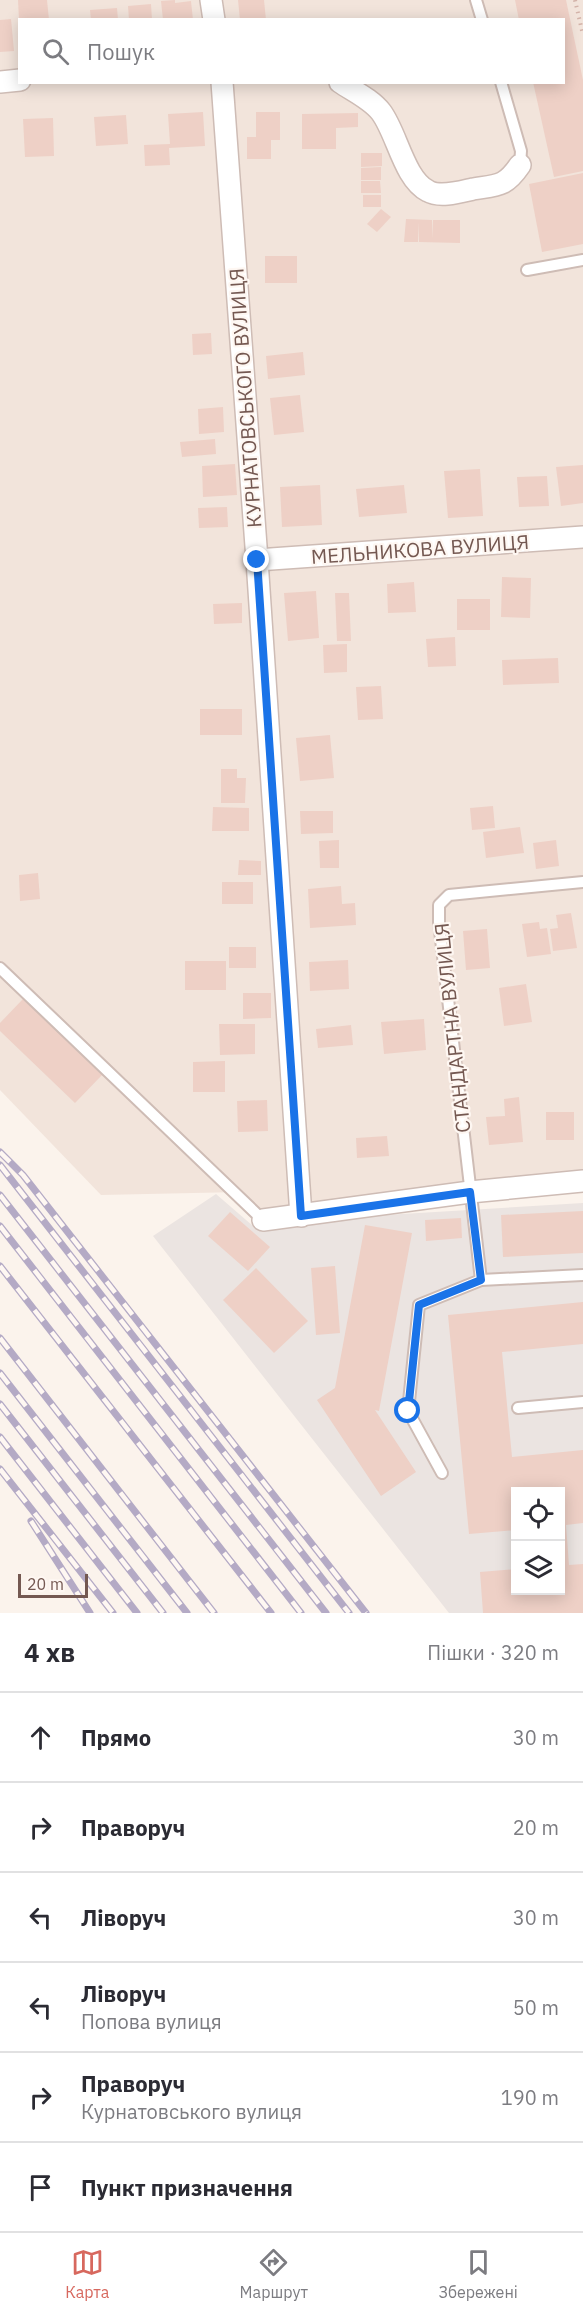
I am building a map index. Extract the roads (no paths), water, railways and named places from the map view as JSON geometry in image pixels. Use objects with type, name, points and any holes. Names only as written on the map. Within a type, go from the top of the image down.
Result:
[{"type":"street","points":[[211,0],[214,18]]},
{"type":"street","points":[[0,82],[18,80]]},
{"type":"street","name":"КУРНАТОВСЬКОГО ВУЛИЦЯ","points":[[222,84],[301,1216]]},
{"type":"street","points":[[343,84],[368,100],[381,112],[415,180],[428,192],[447,194],[501,185],[513,175],[520,165]]},
{"type":"street","name":"МЕЛЬНИКОВА ВУЛИЦЯ","points":[[257,560],[583,537]]},
{"type":"street","points":[[263,1220],[470,1192],[583,1181]]},
{"type":"lane","points":[[476,0],[481,18]]},
{"type":"lane","points":[[502,84],[521,151],[520,165]]},
{"type":"lane","points":[[527,270],[583,260]]},
{"type":"lane","name":"СТАНДАРТНА ВУЛИЦЯ","points":[[481,1280],[439,922],[440,905],[449,895],[583,882]]},
{"type":"lane","points":[[0,968],[263,1220]]},
{"type":"lane","points":[[442,1473],[408,1411],[419,1305],[481,1280],[583,1275]]},
{"type":"lane","points":[[518,1408],[583,1402]]},
{"type":"railway","points":[[0,1152],[23,1175],[366,1613]]},
{"type":"railway","points":[[0,1165],[349,1613]]},
{"type":"railway","points":[[0,1195],[326,1613]]},
{"type":"railway","points":[[0,1226],[301,1613]]},
{"type":"railway","points":[[0,1266],[271,1613]]},
{"type":"railway","points":[[0,1338],[214,1613]]},
{"type":"railway","points":[[0,1373],[187,1613]]},
{"type":"railway","points":[[0,1404],[163,1613]]},
{"type":"railway","points":[[0,1437],[137,1613]]},
{"type":"railway","points":[[0,1469],[113,1613]]},
{"type":"railway","points":[[31,1521],[90,1613]]}]
